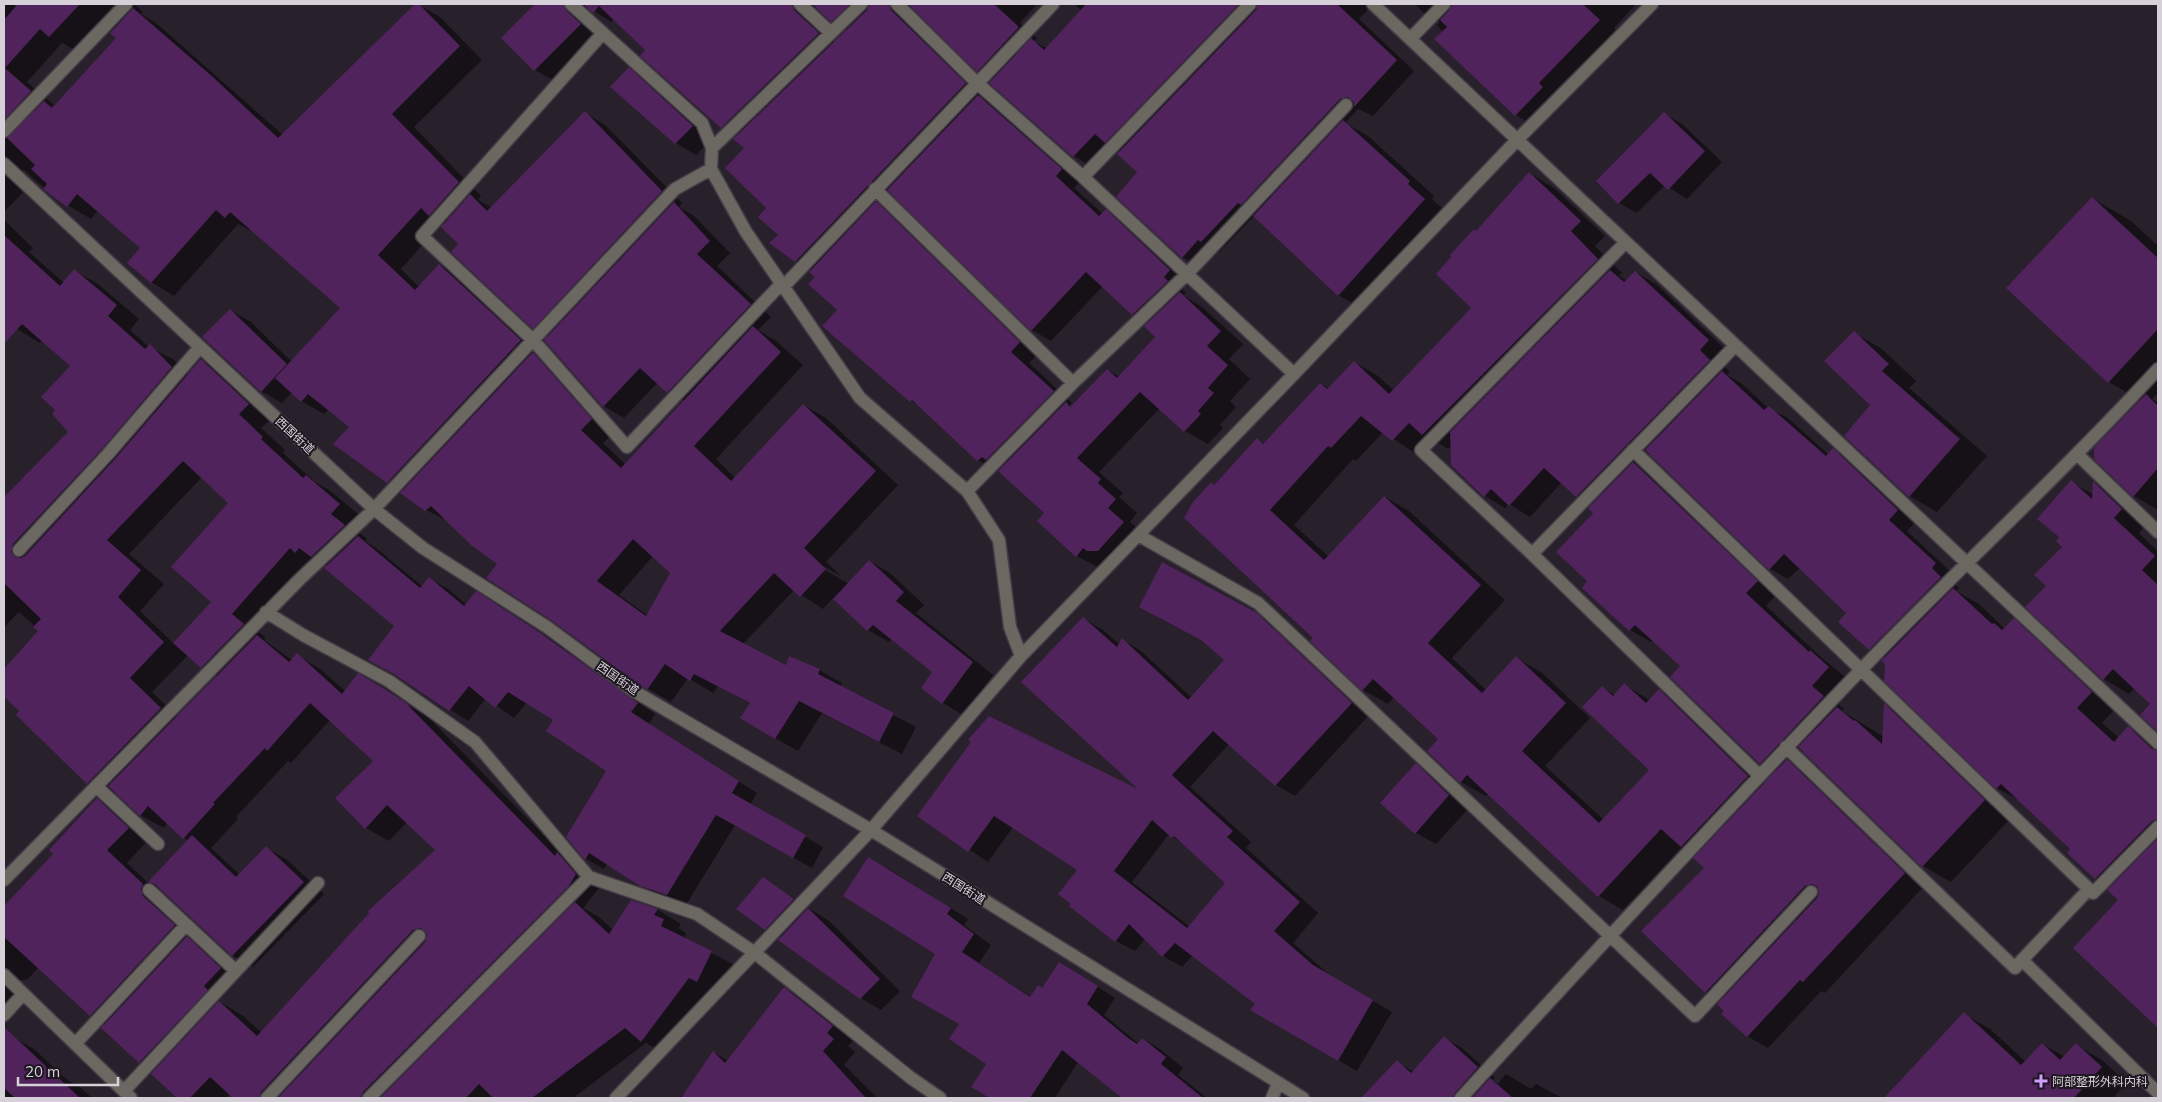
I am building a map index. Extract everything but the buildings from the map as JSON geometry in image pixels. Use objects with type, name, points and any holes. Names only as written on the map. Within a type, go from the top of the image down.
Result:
[{"type":"street","points":[[4,131],[126,4]]},
{"type":"street","points":[[571,4],[702,122],[712,148],[711,169],[746,232],[860,398],[967,491],[999,540],[1010,627],[1021,656]]},
{"type":"street","points":[[800,4],[831,33]]},
{"type":"street","points":[[712,148],[861,4]]},
{"type":"street","points":[[897,4],[976,82],[1083,177],[1294,374]]},
{"type":"street","points":[[603,33],[422,236],[533,340],[627,447],[1053,4]]},
{"type":"street","points":[[1083,177],[1250,4]]},
{"type":"street","points":[[1373,4],[1735,346],[1967,561],[2158,743]]},
{"type":"street","points":[[1411,38],[1444,4]]},
{"type":"street","points":[[616,1098],[871,830],[1021,656],[1518,139],[1652,4]]},
{"type":"street","points":[[967,491],[1073,383],[1187,274],[1346,104]]},
{"type":"street","name":"西国街道","points":[[4,164],[374,509],[423,548],[547,627],[632,690],[871,830],[1303,1098]]},
{"type":"street","points":[[4,880],[266,612],[374,509],[675,189],[711,169]]},
{"type":"street","points":[[875,189],[1073,383]]},
{"type":"street","points":[[1626,242],[1421,450],[1532,554],[1759,776]]},
{"type":"street","points":[[1532,554],[1735,346]]},
{"type":"street","points":[[18,550],[108,454],[200,347]]},
{"type":"street","points":[[1461,1098],[1786,747],[1967,561],[2077,454],[2154,383],[2158,369]]},
{"type":"street","points":[[1633,450],[2093,893],[2158,827]]},
{"type":"street","points":[[2077,454],[2158,532]]},
{"type":"street","points":[[1138,535],[1258,602],[1695,1016],[1812,892]]},
{"type":"street","points":[[266,612],[303,636],[389,680],[475,742],[589,877],[696,914],[755,953],[934,1096]]},
{"type":"street","points":[[1786,747],[2015,968],[2089,889]]},
{"type":"street","points":[[96,786],[158,844]]},
{"type":"street","points":[[369,1098],[589,877]]},
{"type":"street","points":[[4,975],[128,1095],[236,971],[318,883]]},
{"type":"street","points":[[149,890],[236,971]]},
{"type":"street","points":[[75,1044],[186,925]]},
{"type":"street","points":[[268,1098],[419,936]]},
{"type":"street","points":[[2022,960],[2158,1093]]},
{"type":"street","points":[[4,1015],[23,994]]},
{"type":"street","points":[[1272,1098],[1278,1084]]},
{"type":"place","name":"阿部整形外科内科","points":[[2041,1081]]}]
